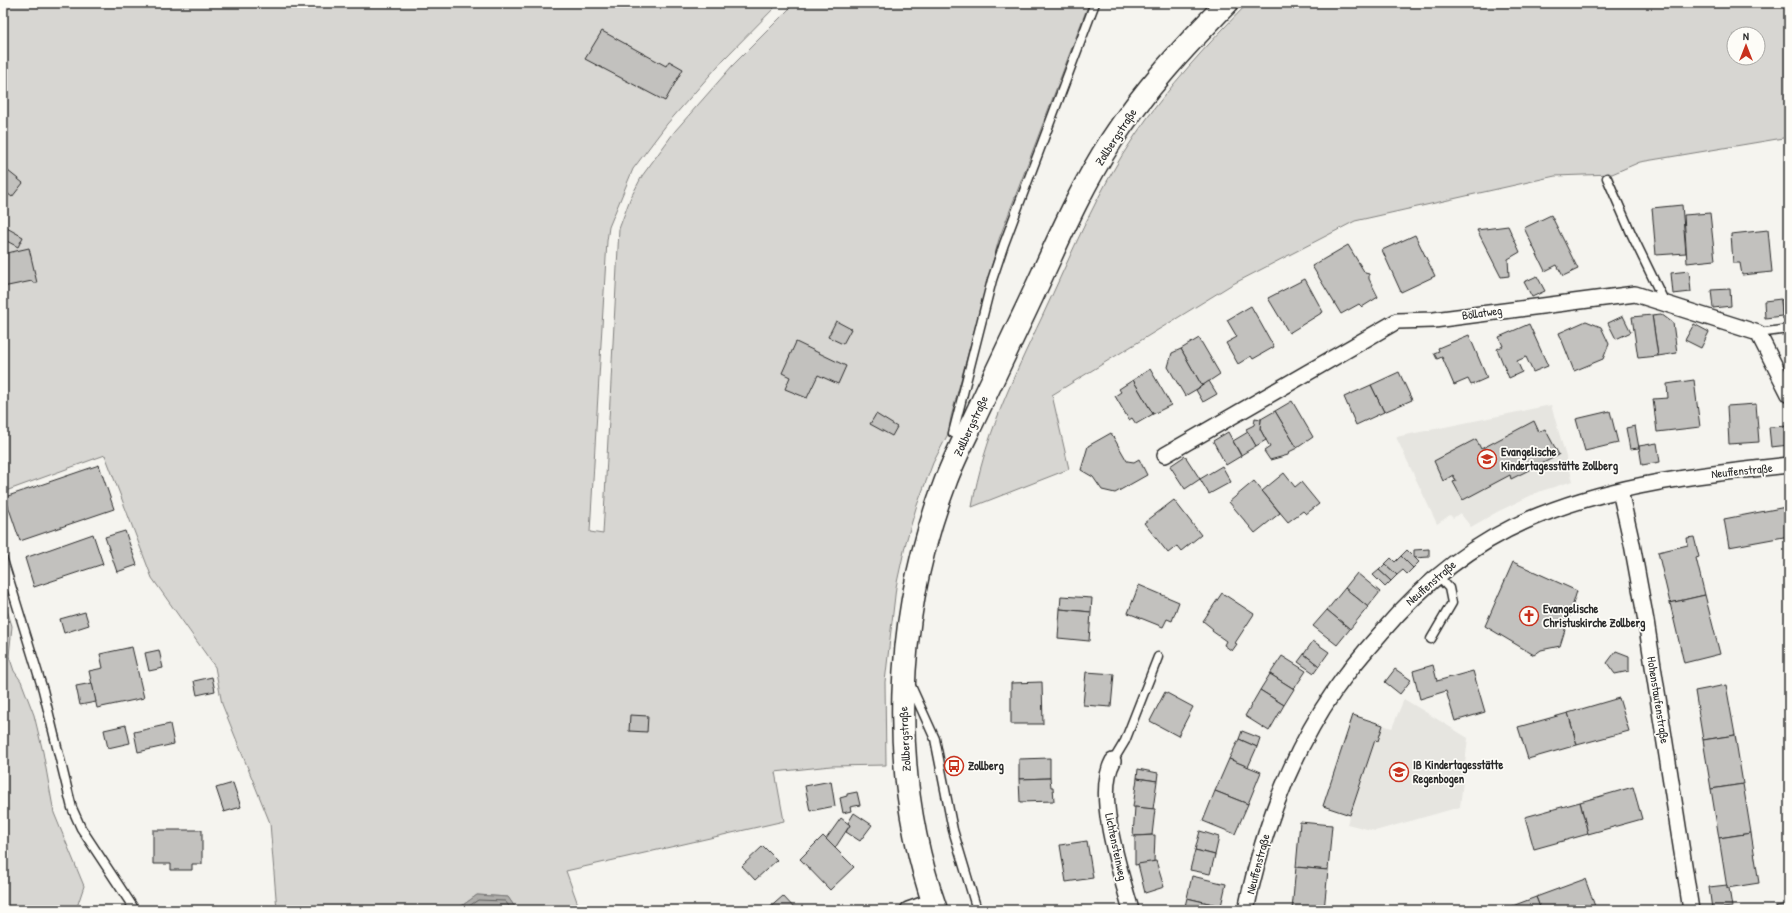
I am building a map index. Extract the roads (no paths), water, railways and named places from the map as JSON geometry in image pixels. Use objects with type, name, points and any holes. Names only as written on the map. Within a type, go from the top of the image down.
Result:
[{"type":"main road","name":"Zollbergstraße","points":[[934,906],[918,841],[906,769],[903,718],[909,623],[924,547],[946,480],[965,438],[1072,212],[1106,149],[1124,121],[1167,66],[1227,3]]},
{"type":"street","name":"Böllatweg","points":[[1166,455],[1397,321],[1434,320],[1631,294],[1666,303],[1758,333]]},
{"type":"street","points":[[1758,333],[1789,394]]},
{"type":"street","name":"Neuffenstraße","points":[[1246,910],[1258,858],[1275,806],[1315,723],[1334,691],[1351,668],[1396,615],[1437,575],[1487,540],[1541,514],[1620,491],[1684,478],[1789,466]]},
{"type":"street","name":"Hohenstaufenstraße","points":[[1620,491],[1632,544],[1644,613],[1691,910]]},
{"type":"street","name":"Lichtensteinweg","points":[[1113,761],[1109,768],[1107,777],[1107,812],[1109,827],[1131,910]]},
{"type":"street","points":[[908,910],[934,906]]},
{"type":"lane","points":[[965,438],[953,433],[992,280],[1037,153],[1095,3]]},
{"type":"lane","points":[[1607,178],[1630,233],[1666,303]]},
{"type":"lane","points":[[1758,333],[1789,328]]},
{"type":"lane","points":[[3,560],[43,690],[72,808],[81,828],[135,910]]},
{"type":"lane","points":[[1431,639],[1452,603],[1449,588],[1437,575]]},
{"type":"lane","points":[[1113,761],[1125,741],[1158,657]]},
{"type":"lane","points":[[905,673],[935,739],[953,830],[977,910]]},
{"type":"water","points":[[477,895],[508,897],[517,910],[456,910]]},
{"type":"place","name":"Evangelische Kindertagesstätte Zollberg","points":[[1487,459]]},
{"type":"place","name":"Evangelische Christuskirche Zollberg","points":[[1529,616]]},
{"type":"place","name":"Zollberg","points":[[954,766]]},
{"type":"place","name":"IB Kindertagesstätte Regenbogen","points":[[1399,772]]}]
